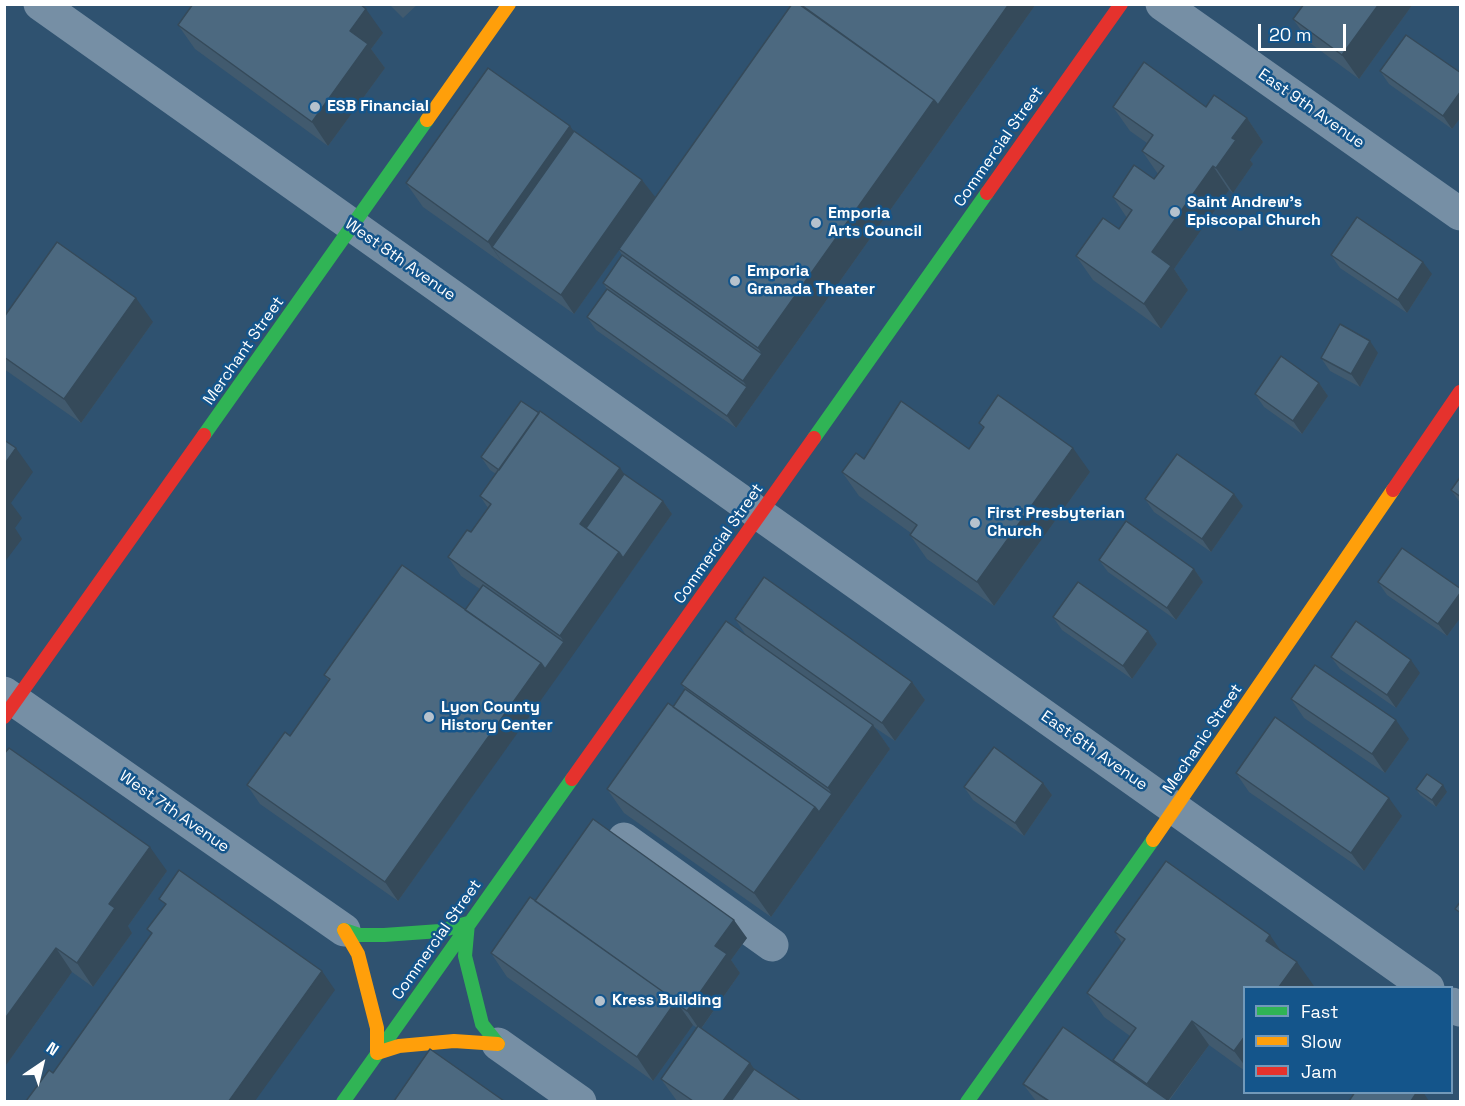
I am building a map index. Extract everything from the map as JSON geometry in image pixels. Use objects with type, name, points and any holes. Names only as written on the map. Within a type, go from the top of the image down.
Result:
[{"type":"main road","name":"Merchant Street","points":[[8,704],[509,4]]},
{"type":"main road","name":"Commercial Street","points":[[343,1101],[1120,4]]},
{"type":"main road","name":"Mechanic Street","points":[[968,1101],[1175,808],[1461,392]]},
{"type":"main road","points":[[344,930],[369,936],[440,931],[468,923],[465,956],[482,1024],[498,1044]]},
{"type":"main road","points":[[344,930],[358,954],[377,1028],[377,1053],[399,1046],[454,1041],[498,1044]]},
{"type":"street","name":"West 8th Avenue","points":[[40,4],[760,514]]},
{"type":"street","name":"East 9th Avenue","points":[[1162,4],[1461,214]]},
{"type":"street","name":"East 8th Avenue","points":[[760,514],[1427,986]]},
{"type":"street","name":"West 7th Avenue","points":[[8,704],[344,930]]},
{"type":"street","points":[[624,838],[772,945]]},
{"type":"street","points":[[498,1044],[580,1101]]},
{"type":"building","name":"ESB Financial","points":[[193,4],[360,4],[366,9],[350,31],[368,44],[312,122],[178,25]]},
{"type":"building","points":[[792,4],[800,4],[934,100],[758,348],[619,249]]},
{"type":"building","points":[[1009,4],[938,105],[800,5]]},
{"type":"building","points":[[1304,4],[1379,4],[1342,55],[1293,19]]},
{"type":"building","points":[[1406,35],[1461,73],[1461,91],[1443,116],[1380,71]]},
{"type":"building","name":"Saint Andrew's Episcopal Church","points":[[1144,62],[1206,107],[1214,95],[1247,118],[1232,138],[1236,140],[1216,168],[1213,166],[1152,252],[1171,266],[1144,304],[1076,256],[1103,218],[1119,229],[1132,210],[1113,197],[1134,165],[1154,179],[1164,166],[1142,151],[1153,135],[1113,107]]},
{"type":"building","points":[[488,68],[570,126],[488,242],[406,183]]},
{"type":"building","points":[[574,131],[642,180],[561,295],[492,247]]},
{"type":"building","points":[[1357,217],[1423,262],[1398,300],[1331,255]]},
{"type":"building","points":[[57,242],[136,298],[64,399],[4,357],[4,317]]},
{"type":"building","points":[[622,255],[762,354],[743,381],[603,283]]},
{"type":"building","points":[[607,289],[747,387],[727,416],[587,317]]},
{"type":"building","points":[[1340,324],[1370,341],[1351,374],[1321,358]]},
{"type":"building","points":[[1281,356],[1319,383],[1293,421],[1255,394]]},
{"type":"building","name":"First Presbyterian Church","points":[[998,395],[1073,448],[977,582],[910,535],[917,525],[842,472],[856,453],[864,459],[901,401],[969,449],[984,427],[979,423]]},
{"type":"building","points":[[521,401],[539,413],[499,470],[481,457]]},
{"type":"building","points":[[540,411],[620,468],[580,524],[619,552],[560,636],[448,557],[467,530],[471,532],[491,504],[480,496]]},
{"type":"building","points":[[4,440],[16,448],[4,465]]},
{"type":"building","points":[[1177,454],[1234,494],[1202,539],[1145,499]]},
{"type":"building","points":[[624,474],[663,501],[623,558],[619,552],[586,528]]},
{"type":"building","points":[[1461,476],[1461,497],[1451,490]]},
{"type":"building","points":[[1126,521],[1194,569],[1167,608],[1099,560]]},
{"type":"building","points":[[1402,548],[1461,589],[1438,624],[1378,582]]},
{"type":"building","points":[[402,565],[541,663],[385,882],[247,785],[285,732],[290,736],[330,679],[324,675]]},
{"type":"building","points":[[764,577],[912,682],[882,723],[735,619]]},
{"type":"building","points":[[1078,582],[1148,631],[1123,666],[1053,617]]},
{"type":"building","points":[[483,585],[564,642],[545,669],[541,663],[465,610]]},
{"type":"building","points":[[726,621],[873,725],[828,788],[681,684]]},
{"type":"building","points":[[1356,621],[1411,660],[1387,695],[1331,657]]},
{"type":"building","points":[[1315,665],[1396,720],[1372,754],[1291,699]]},
{"type":"building","points":[[685,689],[832,794],[819,812],[673,707]]},
{"type":"building","points":[[668,703],[815,807],[754,893],[607,789]]},
{"type":"building","points":[[1275,717],[1389,798],[1351,853],[1236,773]]},
{"type":"building","points":[[994,747],[1043,783],[1015,823],[964,787]]},
{"type":"building","points":[[9,748],[150,847],[109,904],[115,908],[77,963],[56,948],[4,1020],[4,754]]},
{"type":"building","points":[[1427,774],[1443,785],[1432,800],[1416,789]]},
{"type":"building","points":[[593,819],[734,920],[715,946],[727,954],[687,1011],[535,901]]},
{"type":"building","points":[[1166,861],[1270,935],[1266,941],[1297,962],[1280,986],[1243,986],[1243,1039],[1234,1051],[1192,1021],[1147,1084],[1113,1060],[1136,1028],[1087,993],[1125,939],[1115,932]]},
{"type":"building","points":[[179,870],[322,971],[229,1101],[26,1101],[49,1070],[53,1073],[152,933],[147,929],[166,904],[159,899]]},
{"type":"building","name":"Kress Building","points":[[530,897],[676,1001],[637,1057],[491,953]]},
{"type":"building","points":[[1461,901],[1461,913],[1455,909]]},
{"type":"building","points":[[698,1026],[750,1063],[723,1101],[693,1101],[661,1079]]},
{"type":"building","points":[[1063,1027],[1169,1101],[1049,1101],[1023,1084]]},
{"type":"building","points":[[430,1049],[504,1101],[394,1101]]},
{"type":"building","points":[[754,1069],[801,1101],[731,1101]]},
{"type":"building","points":[[1354,1094],[1416,1094],[1411,1101],[1349,1101]]},
{"type":"traffic: fast","points":[[204,435],[427,120]]},
{"type":"traffic: fast","points":[[814,438],[987,193]]},
{"type":"traffic: fast","points":[[343,1102],[572,779]]},
{"type":"traffic: fast","points":[[967,1102],[1153,840]]},
{"type":"traffic: fast","points":[[344,930],[359,935],[384,935],[440,931],[468,923],[465,956],[482,1024],[498,1044]]},
{"type":"traffic: slow","points":[[427,120],[509,4]]},
{"type":"traffic: slow","points":[[1153,840],[1393,490]]},
{"type":"traffic: slow","points":[[344,930],[358,954],[377,1028],[377,1053],[399,1046],[454,1041],[498,1044]]},
{"type":"traffic: jam","points":[[987,193],[1121,4]]},
{"type":"traffic: jam","points":[[1393,490],[1460,392]]},
{"type":"traffic: jam","points":[[4,717],[204,435]]},
{"type":"traffic: jam","points":[[572,779],[814,438]]},
{"type":"place","name":"ESB Financial","points":[[315,107]]},
{"type":"place","name":"Saint Andrew's Episcopal Church","points":[[1175,212]]},
{"type":"place","name":"Emporia Arts Council","points":[[816,223]]},
{"type":"place","name":"Emporia Granada Theater","points":[[735,281]]},
{"type":"place","name":"First Presbyterian Church","points":[[975,523]]},
{"type":"place","name":"Lyon County History Center","points":[[429,717]]},
{"type":"place","name":"Kress Building","points":[[600,1001]]}]
